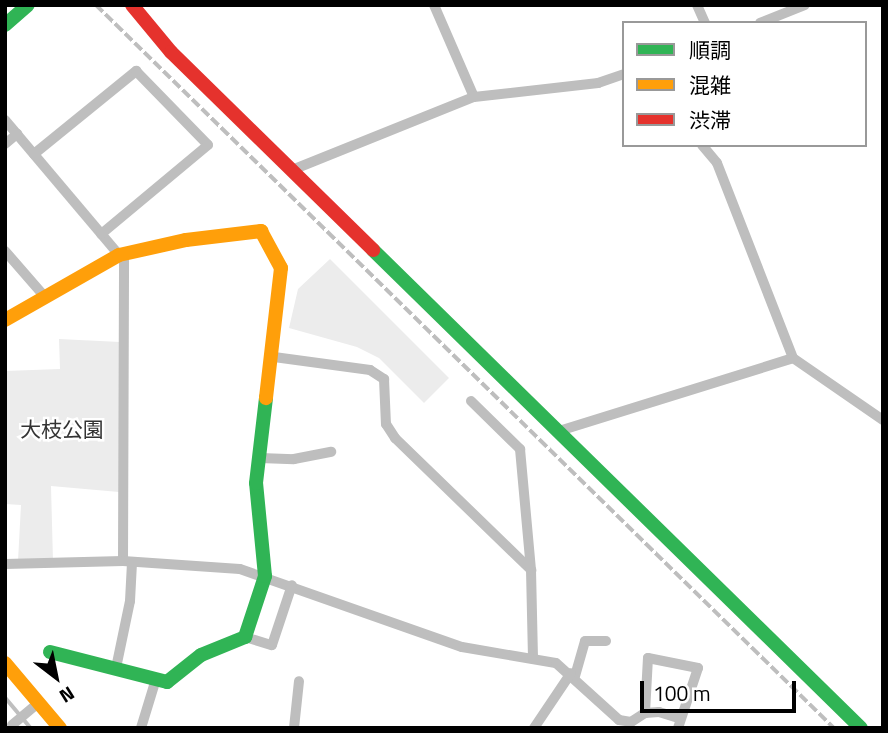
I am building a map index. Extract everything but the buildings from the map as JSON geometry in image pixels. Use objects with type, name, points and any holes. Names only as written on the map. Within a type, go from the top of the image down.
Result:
[{"type":"main road","points":[[5,25],[28,5]]},
{"type":"main road","points":[[132,5],[152,31],[292,170],[861,728]]},
{"type":"main road","points":[[5,320],[122,254],[186,240],[261,231],[281,268],[274,357],[256,483],[265,576],[244,637],[201,655],[167,682],[50,652]]},
{"type":"main road","points":[[5,663],[34,707],[60,728]]},
{"type":"street","points":[[140,5],[152,31]]},
{"type":"street","points":[[434,5],[474,97]]},
{"type":"street","points":[[697,5],[704,21]]},
{"type":"street","points":[[765,21],[806,5]]},
{"type":"street","points":[[34,154],[136,71],[208,145],[101,234]]},
{"type":"street","points":[[292,170],[474,97],[598,83],[622,75]]},
{"type":"street","points":[[5,120],[101,234],[122,254],[130,601],[116,668]]},
{"type":"street","points":[[5,144],[17,134]]},
{"type":"street","points":[[704,147],[717,163],[793,358],[883,420]]},
{"type":"street","points":[[5,251],[45,297]]},
{"type":"street","points":[[274,357],[370,370],[384,379],[386,424],[395,438],[531,570]]},
{"type":"street","points":[[559,431],[793,358]]},
{"type":"street","points":[[471,401],[520,449],[531,570],[533,659]]},
{"type":"street","points":[[260,458],[294,460],[331,452]]},
{"type":"street","points":[[5,564],[128,561],[213,565],[265,576],[462,647],[533,659],[573,674],[619,720],[630,725],[645,713],[648,658],[698,668],[678,723],[645,713]]},
{"type":"street","points":[[244,637],[272,645],[292,585]]},
{"type":"street","points":[[534,728],[573,674],[585,641],[606,641]]},
{"type":"street","points":[[141,728],[156,679]]},
{"type":"street","points":[[294,728],[299,681]]},
{"type":"street","points":[[12,723],[34,707]]},
{"type":"green space","points":[[330,259],[449,378],[424,403],[379,358],[357,347],[289,328],[298,289]]},
{"type":"green space","name":"大枝公園","points":[[59,339],[120,342],[119,492],[51,486],[53,561],[18,561],[21,505],[5,504],[5,371],[60,369]]},
{"type":"waterway","points":[[5,697],[31,728]]},
{"type":"railway","points":[[96,5],[834,728]]},
{"type":"traffic: fast","points":[[5,25],[28,5]]},
{"type":"traffic: fast","points":[[373,250],[861,728]]},
{"type":"traffic: fast","points":[[50,652],[167,682],[201,655],[245,637],[265,576],[256,483],[266,398]]},
{"type":"traffic: slow","points":[[5,320],[119,255],[186,240],[261,231],[281,268],[266,398]]},
{"type":"traffic: slow","points":[[5,663],[60,728]]},
{"type":"traffic: jam","points":[[132,5],[171,52],[373,250]]}]
